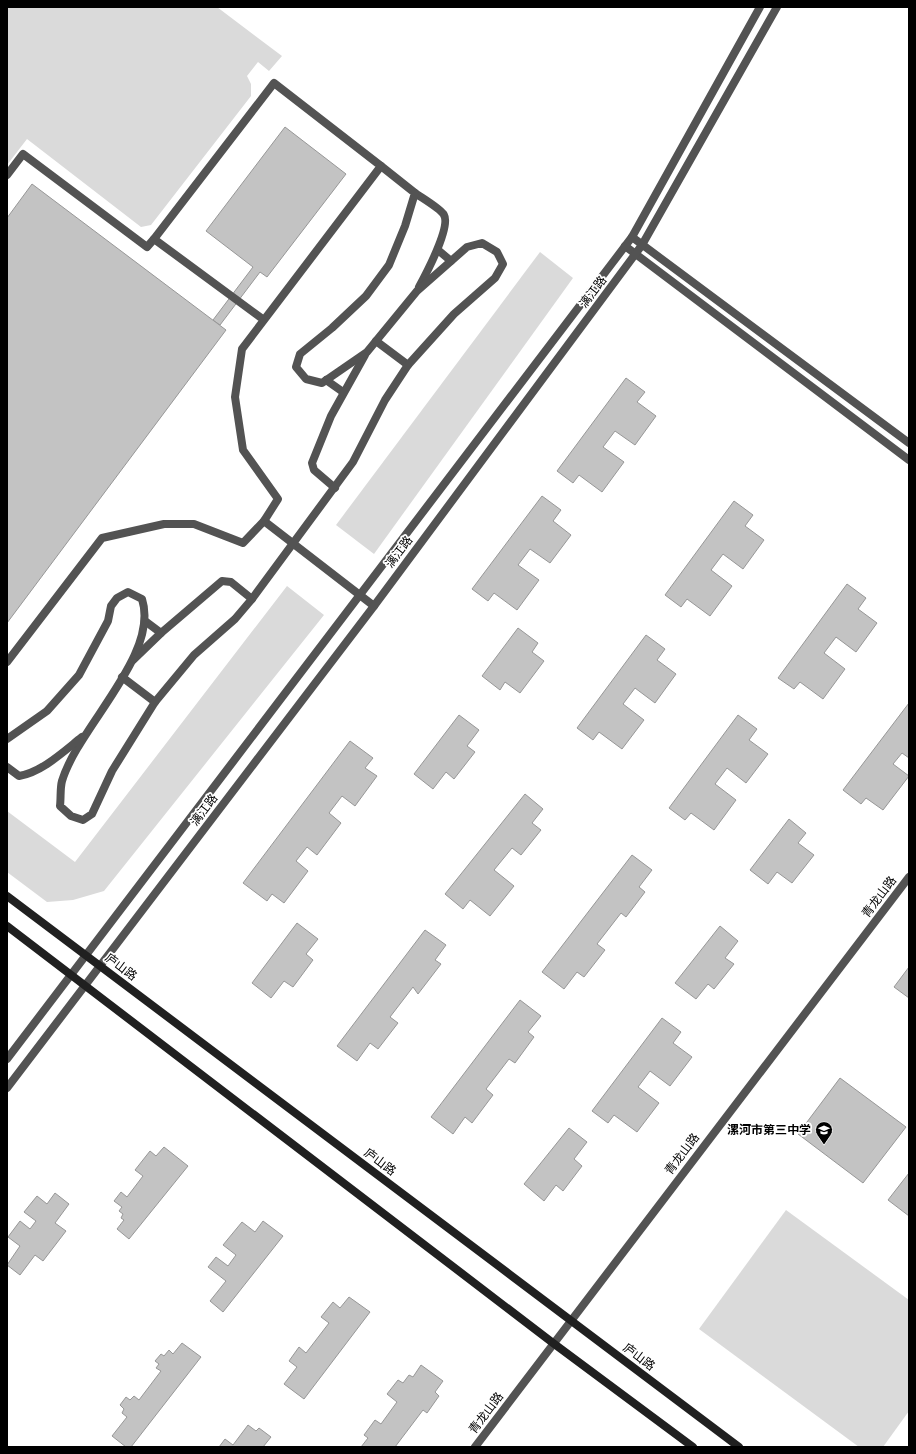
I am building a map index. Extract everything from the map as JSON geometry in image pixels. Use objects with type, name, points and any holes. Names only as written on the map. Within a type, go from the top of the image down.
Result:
[{"type":"main road","name":"庐山路","points":[[7,896],[739,1447]]},
{"type":"main road","points":[[7,926],[553,1343],[693,1447]]},
{"type":"street","name":"漓江路","points":[[7,1059],[70,974],[632,237],[760,7]]},
{"type":"street","name":"漓江路","points":[[7,1088],[374,606],[636,254],[777,7]]},
{"type":"street","points":[[7,175],[23,154],[147,248],[274,83],[444,214],[446,221],[438,250],[417,291]]},
{"type":"street","points":[[7,662],[102,538],[164,524],[194,524],[243,543],[264,521],[278,498],[243,450],[235,397],[242,349],[381,166]]},
{"type":"street","points":[[366,352],[322,383],[306,379],[296,367],[300,354],[332,328],[366,296],[389,265],[405,226],[415,192]]},
{"type":"street","points":[[632,237],[909,443]]},
{"type":"street","points":[[154,239],[264,320]]},
{"type":"street","points":[[7,739],[47,711],[79,675],[108,621],[111,606],[117,598],[128,592],[142,599],[145,610],[145,621],[132,661],[87,733],[61,782],[60,806],[71,816],[83,820],[92,814],[112,771],[154,702],[194,655],[235,619],[252,599],[335,488],[353,462],[385,400],[408,366],[454,314],[496,278],[503,264],[497,252],[482,243],[467,247],[417,291],[366,352],[331,416],[312,463],[314,470],[335,488]]},
{"type":"street","points":[[625,246],[909,460]]},
{"type":"street","points":[[438,250],[451,261]]},
{"type":"street","points":[[376,341],[408,366]]},
{"type":"street","points":[[326,380],[343,392]]},
{"type":"street","points":[[264,521],[374,606]]},
{"type":"street","points":[[132,661],[222,581],[231,582],[252,599]]},
{"type":"street","points":[[145,621],[161,634]]},
{"type":"street","points":[[122,677],[154,702]]},
{"type":"street","points":[[7,767],[19,776],[30,774],[87,733]]},
{"type":"street","points":[[54,758],[68,768]]},
{"type":"street","name":"青龙山路","points":[[475,1447],[909,877]]},
{"type":"shaded area","points":[[7,7],[217,7],[282,56],[269,71],[258,62],[247,76],[251,84],[251,96],[151,225],[141,227],[27,139],[7,165]]},
{"type":"shaded area","points":[[540,252],[573,278],[374,554],[336,525]]},
{"type":"shaded area","points":[[287,586],[324,615],[104,891],[73,900],[47,902],[7,872],[7,811],[75,862]]},
{"type":"shaded area","points":[[786,1210],[909,1300],[909,1411],[883,1447],[859,1447],[699,1329]]},
{"type":"building","points":[[285,127],[346,174],[267,277],[260,272],[220,325],[213,320],[253,267],[206,231]]},
{"type":"building","points":[[32,184],[226,330],[7,623],[7,218]]},
{"type":"building","points":[[626,378],[645,392],[637,402],[656,416],[635,445],[615,431],[603,447],[624,462],[602,492],[579,475],[573,483],[557,471]]},
{"type":"building","points":[[542,496],[561,510],[553,521],[571,535],[550,563],[530,549],[518,565],[539,580],[517,610],[494,593],[488,601],[472,589]]},
{"type":"building","points":[[734,501],[753,515],[745,526],[764,540],[743,569],[723,554],[711,570],[732,586],[710,616],[687,599],[681,607],[665,595]]},
{"type":"building","points":[[847,584],[866,598],[858,609],[877,623],[856,652],[836,637],[824,653],[845,669],[823,699],[800,682],[794,689],[778,678]]},
{"type":"building","points":[[518,628],[538,643],[532,652],[544,661],[520,693],[505,682],[500,690],[482,676]]},
{"type":"building","points":[[646,635],[665,649],[657,660],[676,674],[655,703],[635,688],[623,704],[644,720],[622,749],[599,732],[593,740],[577,728]]},
{"type":"building","points":[[909,703],[909,758],[902,753],[893,764],[909,776],[883,810],[866,798],[861,804],[843,790]]},
{"type":"building","points":[[459,715],[479,730],[467,746],[475,752],[454,779],[446,772],[433,789],[414,774]]},
{"type":"building","points":[[738,715],[757,729],[749,740],[768,754],[746,783],[727,768],[715,784],[736,800],[714,830],[691,813],[685,820],[669,808]]},
{"type":"building","points":[[350,741],[373,758],[365,768],[377,776],[355,806],[342,796],[329,813],[341,823],[317,855],[307,847],[296,861],[308,871],[284,903],[272,894],[267,901],[243,883]]},
{"type":"building","points":[[525,794],[543,809],[532,823],[541,830],[521,855],[512,848],[494,870],[514,886],[490,916],[470,900],[463,909],[445,894]]},
{"type":"building","points":[[789,819],[806,833],[798,843],[814,855],[792,883],[777,872],[768,884],[750,870]]},
{"type":"building","points":[[632,855],[652,870],[639,887],[645,892],[626,917],[621,913],[597,944],[605,950],[584,977],[577,972],[564,989],[542,972]]},
{"type":"building","points":[[297,923],[318,939],[306,954],[313,960],[293,987],[284,981],[271,998],[252,983]]},
{"type":"building","points":[[720,926],[738,941],[725,958],[734,964],[714,989],[708,984],[696,999],[675,983]]},
{"type":"building","points":[[425,930],[446,945],[435,960],[441,964],[418,994],[413,987],[390,1017],[398,1023],[378,1049],[370,1043],[357,1061],[337,1046]]},
{"type":"building","points":[[909,967],[909,998],[894,987]]},
{"type":"building","points":[[520,1000],[541,1016],[528,1032],[534,1037],[515,1063],[509,1059],[486,1089],[493,1095],[472,1123],[465,1117],[453,1134],[431,1117]]},
{"type":"building","points":[[662,1018],[681,1032],[673,1043],[692,1057],[670,1086],[650,1071],[638,1087],[659,1103],[637,1132],[614,1115],[608,1123],[592,1111]]},
{"type":"building","points":[[840,1078],[906,1127],[863,1183],[798,1134]]},
{"type":"building","points":[[569,1128],[587,1142],[574,1159],[582,1166],[563,1191],[556,1185],[544,1201],[524,1184]]},
{"type":"building","points":[[164,1147],[188,1166],[129,1239],[117,1229],[124,1220],[121,1218],[123,1214],[119,1211],[122,1207],[114,1201],[121,1192],[127,1197],[143,1176],[135,1170],[150,1151],[156,1156]]},
{"type":"building","points":[[909,1173],[909,1216],[888,1200]]},
{"type":"building","points":[[55,1193],[69,1204],[55,1223],[66,1231],[43,1261],[35,1255],[20,1275],[7,1265],[20,1246],[8,1237],[20,1221],[30,1229],[36,1221],[24,1212],[37,1196],[47,1204]]},
{"type":"building","points":[[263,1221],[283,1236],[223,1312],[210,1301],[226,1281],[208,1267],[216,1257],[228,1266],[236,1255],[223,1245],[242,1222],[255,1232]]},
{"type":"building","points":[[349,1297],[370,1312],[304,1399],[284,1384],[297,1367],[289,1361],[299,1347],[306,1353],[329,1323],[321,1317],[333,1302],[340,1308]]},
{"type":"building","points":[[182,1343],[201,1357],[131,1447],[126,1447],[112,1436],[127,1417],[122,1413],[124,1409],[120,1405],[126,1397],[130,1400],[134,1396],[139,1400],[161,1371],[156,1368],[159,1364],[155,1361],[161,1354],[164,1356],[169,1350],[173,1354]]},
{"type":"building","points":[[421,1365],[443,1381],[435,1392],[439,1396],[427,1413],[423,1410],[395,1447],[361,1447],[368,1438],[364,1435],[375,1420],[381,1424],[397,1402],[387,1394],[398,1380],[403,1383],[409,1375],[413,1377]]},
{"type":"building","points":[[248,1425],[256,1431],[259,1428],[271,1437],[263,1447],[219,1447],[225,1439],[233,1445]]},
{"type":"place","name":"漯河市第三中学","points":[[824,1145]]}]
